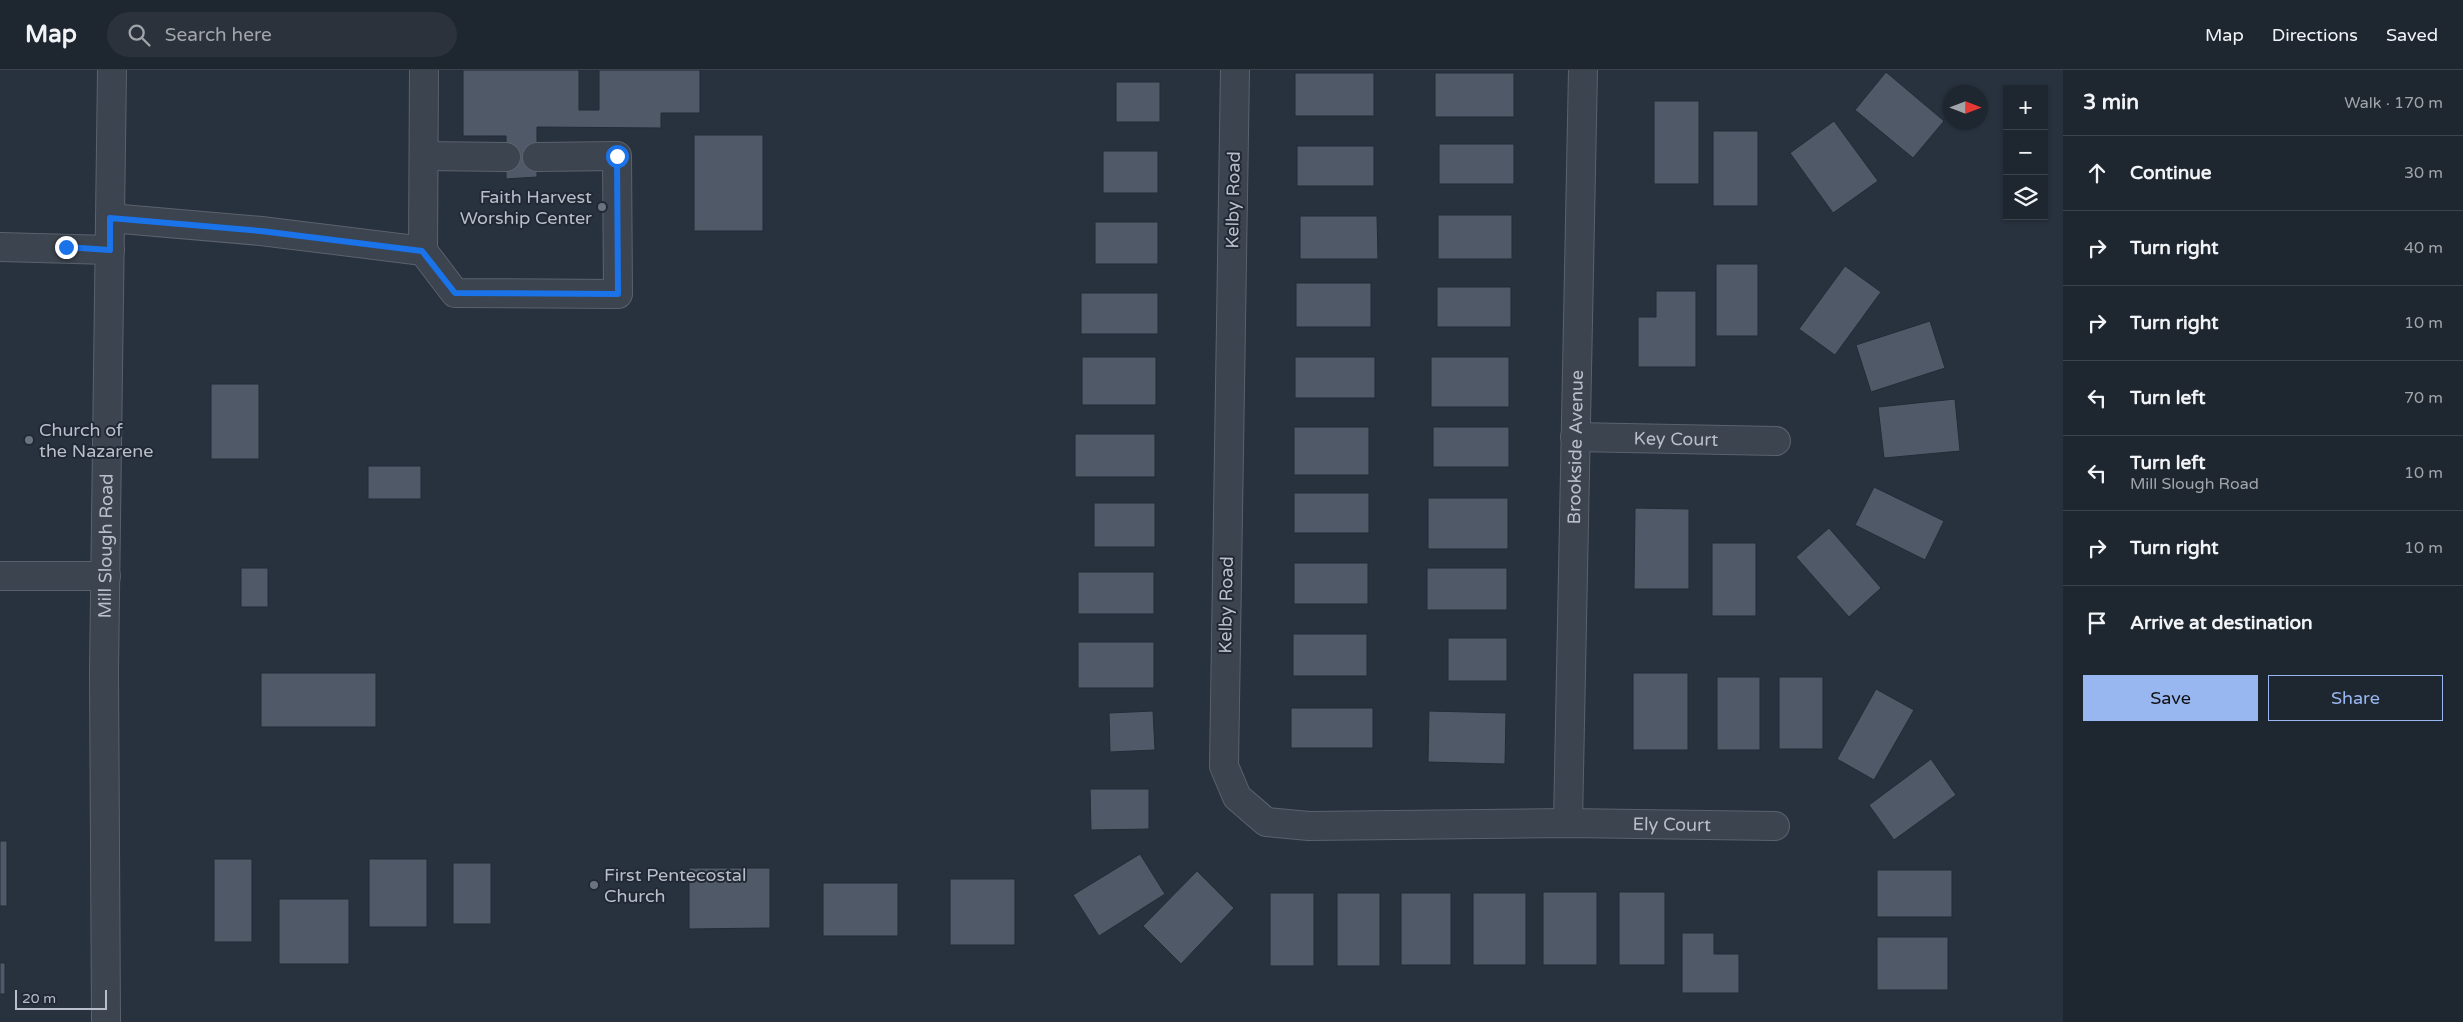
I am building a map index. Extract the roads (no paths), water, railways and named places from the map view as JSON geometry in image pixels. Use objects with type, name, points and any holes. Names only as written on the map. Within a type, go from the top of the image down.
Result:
[{"type":"street","name":"Mill Slough Road","points":[[106,1022],[106,576],[112,70]]},
{"type":"street","points":[[424,70],[422,251],[455,293],[618,294],[617,156],[537,157]]},
{"type":"street","name":"Kelby Road","points":[[1235,70],[1224,766],[1237,797],[1266,822],[1309,826],[1568,823]]},
{"type":"street","name":"Brookside Avenue","points":[[1568,823],[1583,70]]},
{"type":"street","points":[[424,156],[506,157]]},
{"type":"street","points":[[110,218],[261,231],[422,251]]},
{"type":"street","points":[[0,247],[110,250]]},
{"type":"street","name":"Key Court","points":[[1575,438],[1776,441]]},
{"type":"street","points":[[0,576],[106,576]]},
{"type":"street","name":"Ely Court","points":[[1568,823],[1774,826]]},
{"type":"place","name":"Faith Harvest Worship Center","points":[[602,207]]},
{"type":"place","name":"Church of the Nazarene","points":[[29,440]]},
{"type":"place","name":"First Pentecostal Church","points":[[594,885]]}]
